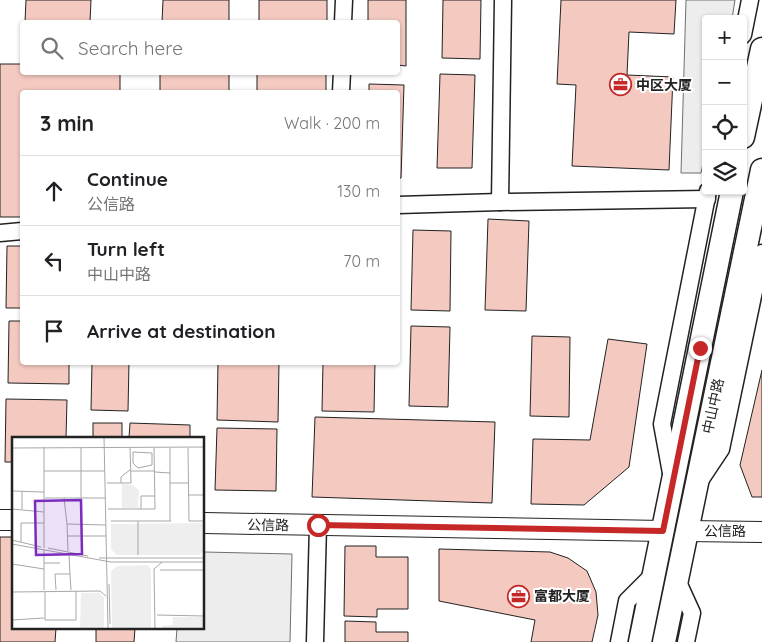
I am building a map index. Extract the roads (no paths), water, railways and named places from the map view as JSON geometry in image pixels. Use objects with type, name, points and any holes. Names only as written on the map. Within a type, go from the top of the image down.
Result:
[{"type":"main road","points":[[747,118],[761,53]]},
{"type":"main road","name":"中山中路","points":[[664,642],[697,485],[753,254],[761,178]]},
{"type":"main road","name":"中山中路","points":[[640,642],[731,195]]},
{"type":"street","points":[[343,20],[344,0]]},
{"type":"street","points":[[500,202],[503,0]]},
{"type":"street","points":[[747,15],[750,0]]},
{"type":"street","points":[[747,43],[761,53]]},
{"type":"street","points":[[341,90],[342,75]]},
{"type":"street","points":[[400,205],[708,195],[662,424],[673,480]]},
{"type":"street","points":[[0,233],[20,231]]},
{"type":"street","points":[[698,241],[715,269]]},
{"type":"street","points":[[697,485],[722,449],[756,278],[753,254]]},
{"type":"street","name":"公信路","points":[[205,523],[663,531]]},
{"type":"street","points":[[315,642],[318,525]]},
{"type":"street","name":"公信路","points":[[687,531],[762,532]]},
{"type":"street","points":[[619,642],[627,601],[653,576]]},
{"type":"street","points":[[677,580],[692,613],[686,642]]},
{"type":"place","name":"中区大厦","points":[[620,85]]},
{"type":"place","name":"富都大厦","points":[[518,596]]}]
